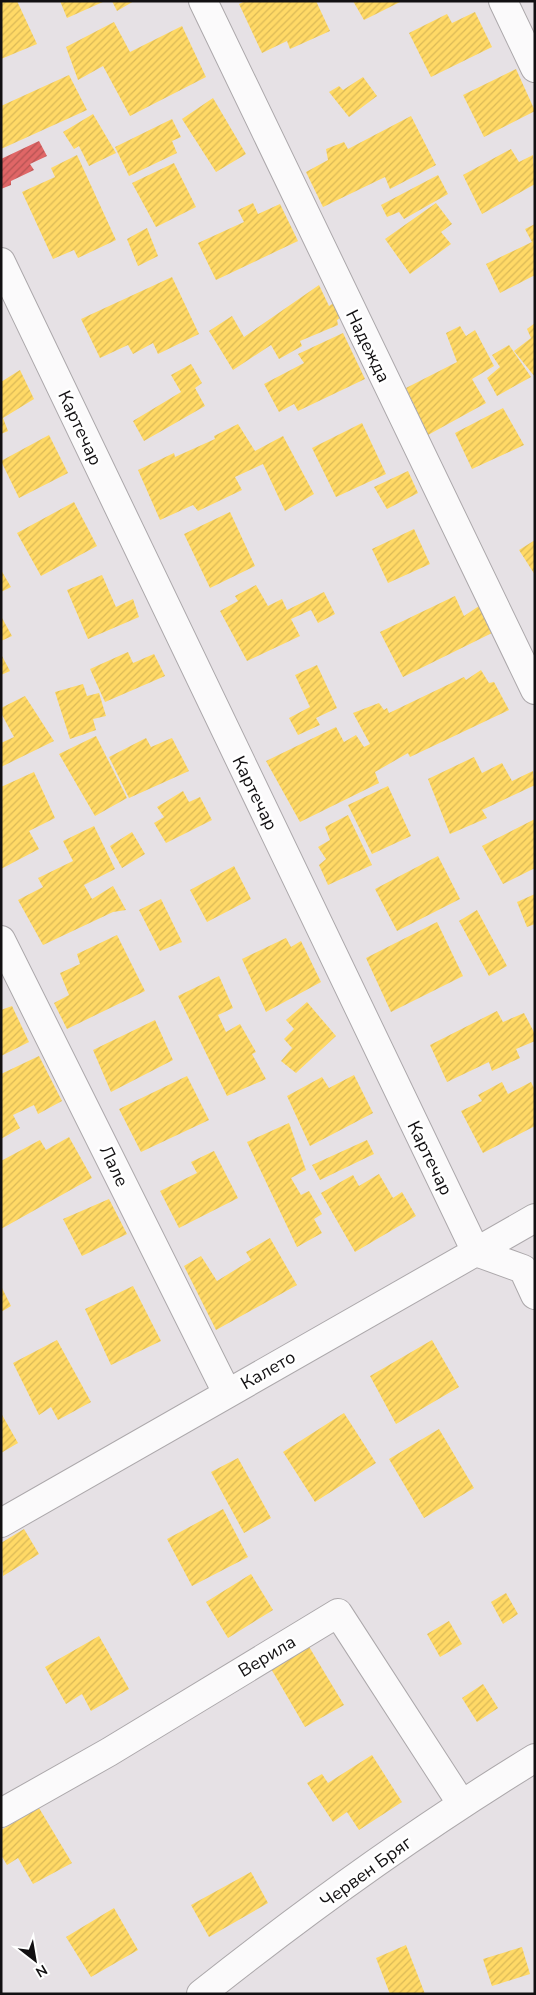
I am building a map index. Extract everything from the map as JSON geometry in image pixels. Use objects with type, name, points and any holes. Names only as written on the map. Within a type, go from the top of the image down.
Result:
[{"type":"street","name":"Надежда","points":[[203,1],[535,690]]},
{"type":"street","points":[[503,1],[535,68]]},
{"type":"street","name":"Картечар","points":[[1,262],[476,1252]]},
{"type":"street","name":"Лале","points":[[1,940],[227,1393]]},
{"type":"street","name":"Калето","points":[[1,1523],[535,1218]]},
{"type":"street","points":[[476,1252],[523,1269],[535,1295]]},
{"type":"street","name":"Верила","points":[[1,1813],[109,1752],[338,1613],[460,1804]]},
{"type":"street","name":"Червен Бряг","points":[[201,1994],[246,1958],[460,1804],[535,1758]]},
{"type":"building: Homes","points":[[1,1],[17,1],[37,44],[1,59]]},
{"type":"building: Homes","points":[[60,1],[105,1],[67,18]]},
{"type":"building: Homes","points":[[112,1],[134,1],[117,11]]},
{"type":"building: Homes","points":[[245,1],[316,1],[330,31],[290,49],[287,41],[262,53],[239,4]]},
{"type":"building: Homes","points":[[353,1],[402,1],[364,20]]},
{"type":"building: Homes","points":[[475,12],[492,47],[431,77],[409,33],[447,14],[452,23]]},
{"type":"building: Homes","points":[[114,22],[130,52],[182,26],[206,77],[130,116],[103,66],[78,80],[66,47]]},
{"type":"building: Homes","points":[[516,69],[535,111],[484,137],[463,95]]},
{"type":"building: Homes","points":[[69,75],[87,110],[1,149],[1,106]]},
{"type":"building: Homes","points":[[363,77],[377,96],[349,117],[329,92],[339,86],[343,90]]},
{"type":"building: Homes","points":[[213,98],[246,154],[216,172],[182,119]]},
{"type":"building: Homes","points":[[93,114],[116,153],[89,166],[79,146],[74,149],[63,132]]},
{"type":"building: Homes","points":[[411,116],[436,165],[390,189],[385,177],[323,207],[306,172],[328,160],[326,149],[344,142],[348,149]]},
{"type":"building: Homes","points":[[172,119],[181,137],[172,141],[177,153],[129,176],[115,147]]},
{"type":"building: Homes","points":[[511,149],[519,162],[533,155],[535,184],[482,214],[463,175]]},
{"type":"building: Homes","points":[[77,155],[116,240],[78,258],[74,250],[53,259],[22,192],[55,177],[51,168]]},
{"type":"building: Homes","points":[[174,163],[196,207],[156,227],[132,183]]},
{"type":"building: Homes","points":[[438,175],[448,194],[404,219],[399,212],[387,217],[381,205]]},
{"type":"building: Homes","points":[[253,203],[258,214],[280,204],[298,241],[216,280],[198,243],[244,222],[238,210]]},
{"type":"building: Homes","points":[[436,203],[452,224],[441,232],[451,244],[410,274],[385,239]]},
{"type":"building: Homes","points":[[535,224],[535,275],[500,293],[486,264],[532,242],[525,229]]},
{"type":"building: Homes","points":[[147,228],[158,256],[138,266],[127,239]]},
{"type":"building: Homes","points":[[172,277],[199,334],[158,354],[153,343],[133,354],[128,345],[100,358],[81,319]]},
{"type":"building: Homes","points":[[319,285],[329,306],[337,301],[344,315],[337,320],[338,325],[300,341],[302,346],[279,359],[271,345],[233,370],[209,331],[232,316],[244,337]]},
{"type":"building: Homes","points":[[535,323],[535,377],[514,351],[531,338],[527,329]]},
{"type":"building: Homes","points":[[460,326],[466,336],[475,330],[494,366],[472,379],[486,403],[428,435],[406,388],[457,362],[446,333]]},
{"type":"building: Homes","points":[[343,333],[365,379],[298,411],[294,404],[279,412],[264,384],[304,363],[298,354]]},
{"type":"building: Homes","points":[[509,345],[531,377],[497,396],[487,378],[500,367],[492,355]]},
{"type":"building: Homes","points":[[191,364],[202,383],[195,388],[205,406],[144,441],[133,421],[181,392],[171,375]]},
{"type":"building: Homes","points":[[20,370],[34,399],[3,418],[8,431],[1,434],[1,382]]},
{"type":"building: Homes","points":[[503,408],[524,445],[472,469],[455,433]]},
{"type":"building: Homes","points":[[362,423],[386,474],[336,497],[312,448]]},
{"type":"building: Homes","points":[[238,424],[255,451],[283,436],[314,494],[285,511],[263,464],[235,477],[242,490],[198,511],[193,505],[160,520],[138,470],[174,453],[175,457],[215,439],[214,436]]},
{"type":"building: Homes","points":[[49,435],[68,473],[19,498],[1,461]]},
{"type":"building: Homes","points":[[408,471],[418,493],[387,509],[374,487]]},
{"type":"building: Homes","points":[[74,502],[97,546],[41,576],[17,533]]},
{"type":"building: Homes","points":[[230,512],[255,566],[210,588],[184,534]]},
{"type":"building: Homes","points":[[414,529],[430,564],[388,583],[372,549]]},
{"type":"building: Homes","points":[[535,540],[535,575],[519,550]]},
{"type":"building: Homes","points":[[1,570],[11,587],[1,592]]},
{"type":"building: Homes","points":[[102,575],[116,607],[133,599],[139,617],[88,639],[67,590]]},
{"type":"building: Homes","points":[[256,585],[268,606],[282,599],[287,610],[324,592],[335,614],[318,623],[311,610],[291,619],[300,636],[247,661],[220,611],[238,601],[235,596]]},
{"type":"building: Homes","points":[[455,596],[464,616],[479,606],[492,633],[403,677],[380,632]]},
{"type":"building: Homes","points":[[1,616],[12,636],[1,641]]},
{"type":"building: Homes","points":[[128,652],[133,663],[154,654],[165,676],[105,702],[90,669]]},
{"type":"building: Homes","points":[[1,654],[10,671],[1,675]]},
{"type":"building: Homes","points":[[317,665],[337,708],[316,718],[320,725],[298,735],[289,718],[310,707],[295,675]]},
{"type":"building: Homes","points":[[481,670],[489,683],[494,682],[509,710],[410,757],[408,753],[375,772],[379,783],[300,822],[266,761],[336,727],[344,742],[356,735],[364,747],[370,744],[353,713],[379,703],[384,710],[387,708],[389,713],[464,677],[466,680]]},
{"type":"building: Homes","points":[[83,684],[87,696],[99,693],[106,716],[93,719],[96,730],[70,739],[55,692]]},
{"type":"building: Homes","points":[[25,696],[54,741],[1,767],[1,743],[14,737],[1,713],[1,708]]},
{"type":"building: Homes","points":[[96,736],[127,798],[95,816],[59,754]]},
{"type":"building: Homes","points":[[146,738],[151,747],[172,738],[189,771],[129,798],[109,757]]},
{"type":"building: Homes","points":[[474,757],[482,773],[502,763],[512,781],[533,771],[535,785],[482,810],[487,818],[450,834],[428,779]]},
{"type":"building: Homes","points":[[34,772],[55,818],[29,831],[39,849],[1,869],[1,787]]},
{"type":"building: Homes","points":[[388,786],[411,836],[372,854],[348,805]]},
{"type":"building: Homes","points":[[183,791],[189,802],[200,797],[212,820],[166,843],[154,823],[164,817],[157,807]]},
{"type":"building: Homes","points":[[348,815],[372,865],[328,885],[319,865],[326,859],[318,847],[330,840],[325,827]]},
{"type":"building: Homes","points":[[535,819],[535,868],[503,884],[482,846]]},
{"type":"building: Homes","points":[[94,826],[115,869],[84,885],[92,899],[113,886],[126,910],[113,912],[43,945],[18,900],[43,887],[38,878],[73,861],[63,841]]},
{"type":"building: Homes","points":[[132,832],[145,854],[122,868],[110,846]]},
{"type":"building: Homes","points":[[438,856],[460,899],[397,931],[375,889]]},
{"type":"building: Homes","points":[[234,866],[251,899],[207,922],[190,890]]},
{"type":"building: Homes","points":[[535,894],[535,924],[527,927],[517,902]]},
{"type":"building: Homes","points":[[161,899],[182,942],[160,951],[139,910]]},
{"type":"building: Homes","points":[[477,910],[507,966],[489,976],[459,921]]},
{"type":"building: Homes","points":[[437,922],[463,976],[391,1012],[366,958]]},
{"type":"building: Homes","points":[[117,935],[145,991],[67,1029],[54,1003],[69,995],[60,973],[80,964],[77,954]]},
{"type":"building: Homes","points":[[286,938],[291,947],[301,941],[321,982],[266,1012],[242,959]]},
{"type":"building: Homes","points":[[219,976],[233,1008],[218,1015],[226,1032],[240,1024],[256,1052],[252,1054],[266,1079],[227,1096],[178,996]]},
{"type":"building: Homes","points":[[307,1002],[336,1036],[296,1073],[281,1061],[292,1048],[284,1039],[294,1029],[286,1020]]},
{"type":"building: Homes","points":[[12,1006],[29,1042],[1,1056],[1,1010]]},
{"type":"building: Homes","points":[[497,1011],[503,1022],[524,1013],[535,1034],[535,1041],[516,1049],[520,1058],[492,1071],[489,1062],[447,1082],[430,1045]]},
{"type":"building: Homes","points":[[155,1020],[173,1060],[111,1092],[93,1050]]},
{"type":"building: Homes","points":[[39,1056],[62,1101],[38,1114],[34,1105],[13,1115],[20,1128],[1,1139],[1,1074]]},
{"type":"building: Homes","points":[[354,1075],[373,1113],[310,1146],[287,1096],[322,1077],[329,1088]]},
{"type":"building: Homes","points":[[187,1076],[209,1120],[141,1152],[119,1109]]},
{"type":"building: Homes","points":[[502,1082],[508,1094],[531,1082],[535,1090],[535,1126],[483,1153],[461,1111],[482,1101],[478,1095]]},
{"type":"building: Homes","points":[[289,1123],[306,1170],[291,1178],[301,1195],[309,1191],[322,1214],[314,1219],[322,1233],[297,1247],[247,1142]]},
{"type":"building: Homes","points":[[69,1137],[92,1178],[1,1229],[1,1161],[40,1140],[46,1150]]},
{"type":"building: Homes","points":[[367,1140],[374,1154],[320,1180],[312,1165]]},
{"type":"building: Homes","points":[[214,1151],[238,1198],[179,1228],[160,1191],[197,1173],[191,1162]]},
{"type":"building: Homes","points":[[379,1174],[393,1198],[402,1192],[416,1216],[355,1252],[321,1193],[353,1175],[359,1186]]},
{"type":"building: Homes","points":[[109,1199],[127,1234],[82,1256],[63,1219]]},
{"type":"building: Homes","points":[[270,1238],[297,1285],[216,1330],[184,1266],[201,1256],[217,1281],[251,1260],[246,1252]]},
{"type":"building: Homes","points":[[1,1286],[11,1306],[1,1312]]},
{"type":"building: Homes","points":[[133,1286],[161,1341],[111,1365],[85,1309]]},
{"type":"building: Homes","points":[[57,1340],[91,1402],[58,1420],[51,1407],[39,1415],[13,1363]]},
{"type":"building: Homes","points":[[432,1340],[459,1387],[396,1424],[370,1376]]},
{"type":"building: Homes","points":[[1,1413],[18,1443],[1,1453]]},
{"type":"building: Homes","points":[[344,1413],[376,1463],[315,1502],[283,1452]]},
{"type":"building: Homes","points":[[439,1429],[474,1488],[424,1518],[389,1459]]},
{"type":"building: Homes","points":[[238,1458],[271,1518],[244,1533],[211,1472]]},
{"type":"building: Homes","points":[[223,1509],[248,1557],[192,1586],[167,1539]]},
{"type":"building: Homes","points":[[24,1529],[39,1554],[3,1576],[1,1543]]},
{"type":"building: Homes","points":[[251,1574],[273,1610],[228,1638],[206,1602]]},
{"type":"building: Homes","points":[[506,1593],[518,1614],[503,1624],[491,1602]]},
{"type":"building: Homes","points":[[449,1621],[462,1644],[440,1657],[427,1634]]},
{"type":"building: Homes","points":[[99,1636],[129,1689],[91,1711],[82,1694],[66,1704],[45,1667]]},
{"type":"building: Homes","points":[[308,1645],[344,1705],[305,1727],[270,1667]]},
{"type":"building: Homes","points":[[483,1684],[498,1708],[477,1722],[462,1698]]},
{"type":"building: Homes","points":[[372,1755],[402,1802],[359,1830],[347,1812],[333,1822],[307,1783],[322,1774],[328,1783]]},
{"type":"building: Homes","points":[[39,1808],[72,1863],[33,1884],[18,1858],[7,1865],[1,1855],[1,1830]]},
{"type":"building: Homes","points":[[251,1872],[268,1903],[209,1937],[191,1905]]},
{"type":"building: Homes","points":[[114,1908],[138,1950],[91,1977],[66,1937]]},
{"type":"building: Homes","points":[[406,1945],[425,1994],[390,1994],[376,1958]]},
{"type":"building: Homes","points":[[522,1947],[530,1974],[492,1986],[483,1959]]},
{"type":"building: Shops","points":[[39,141],[47,156],[30,164],[34,170],[11,181],[11,185],[1,189],[1,159]]}]
